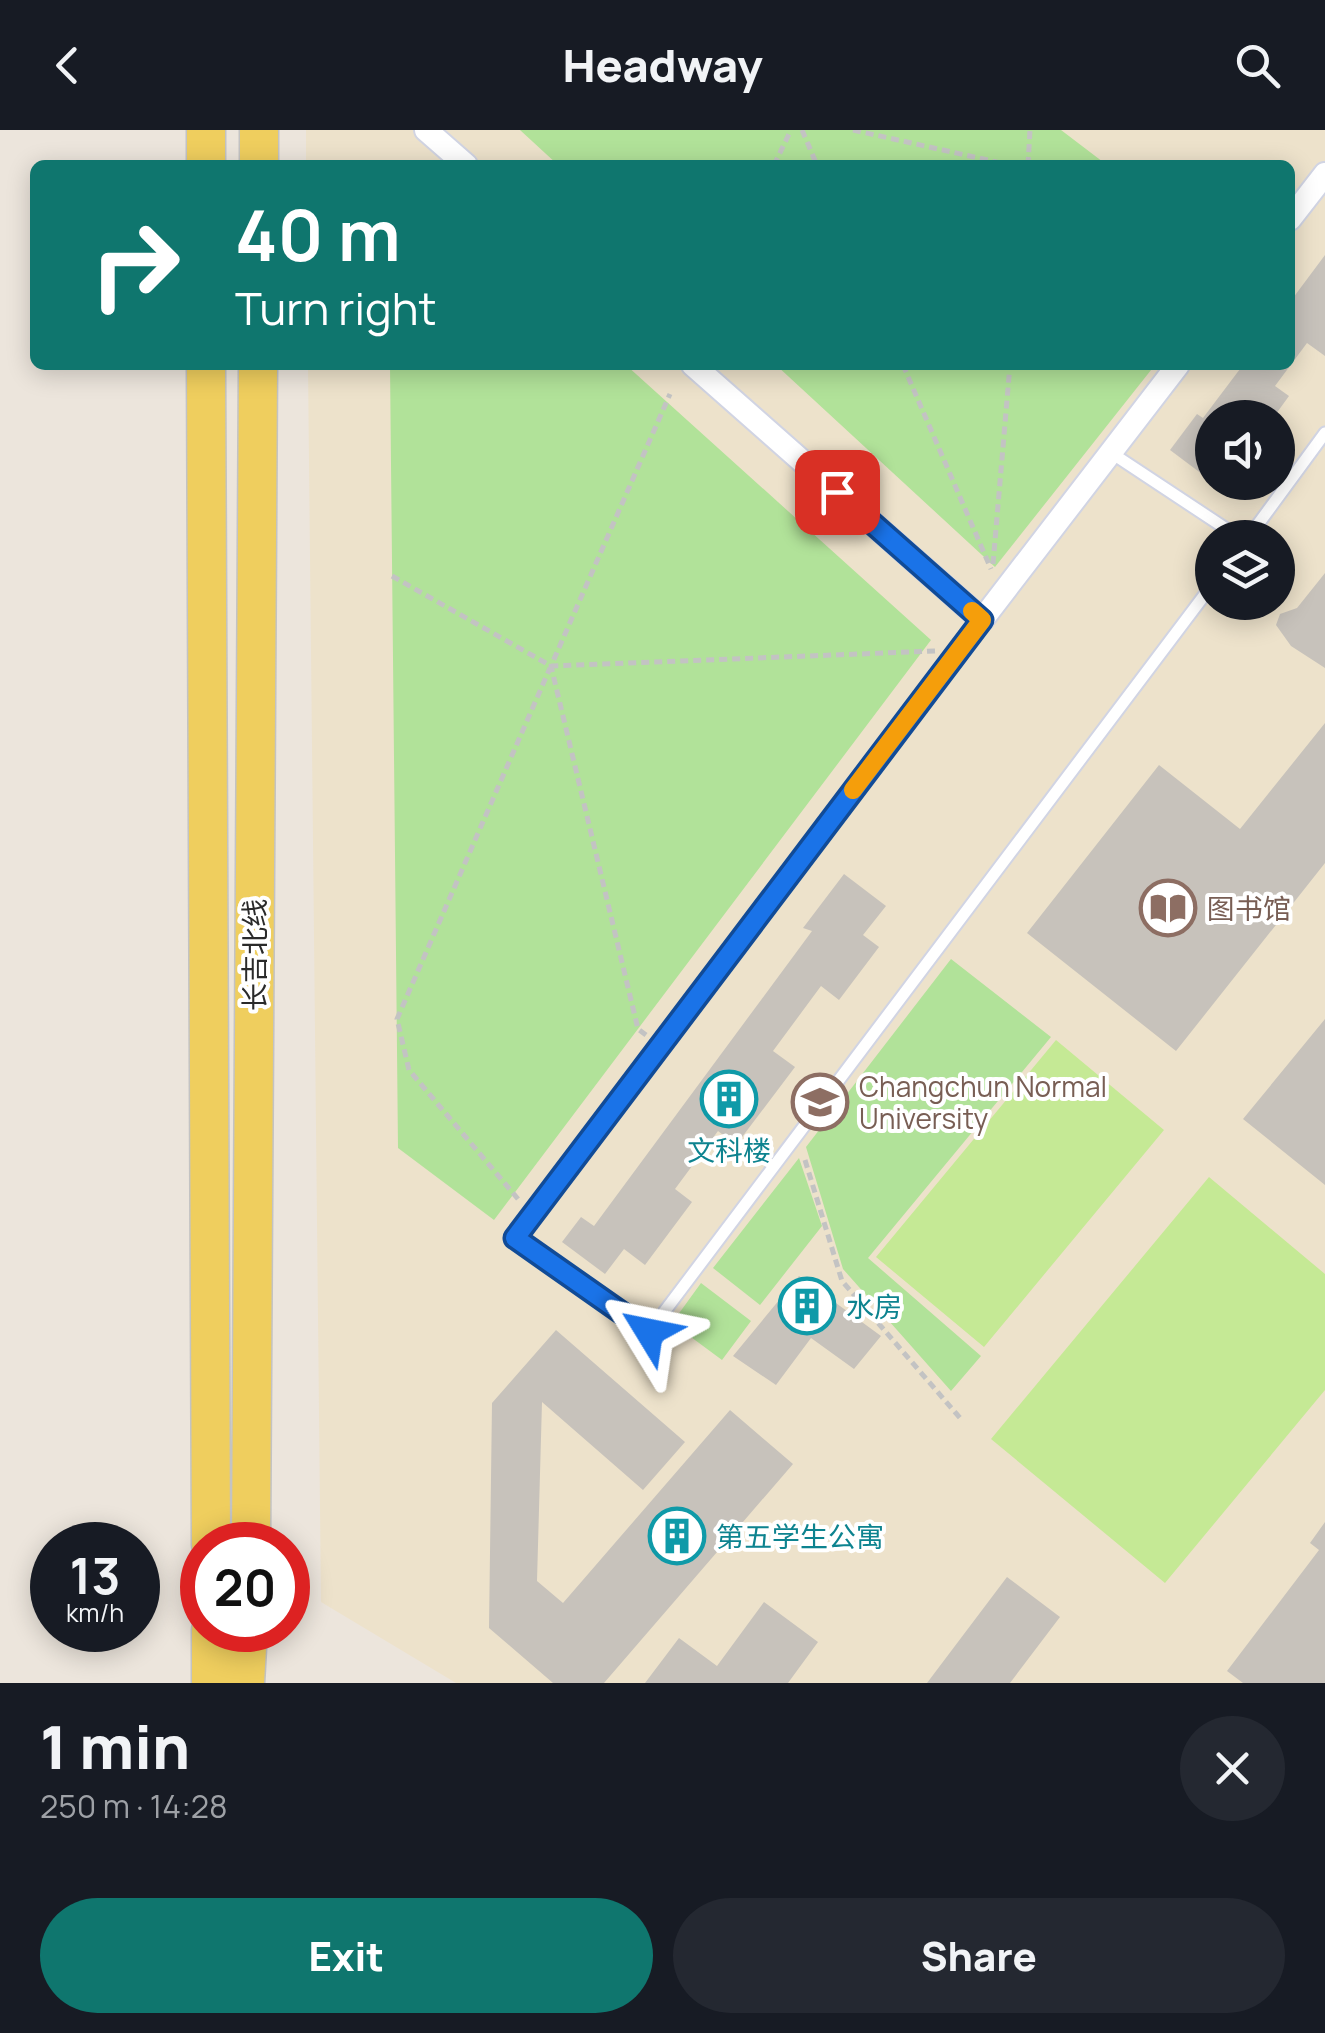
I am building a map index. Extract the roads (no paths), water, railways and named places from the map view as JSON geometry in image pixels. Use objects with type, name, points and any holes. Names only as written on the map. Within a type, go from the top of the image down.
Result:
[{"type":"main road","points":[[206,130],[206,160]]},
{"type":"main road","points":[[259,130],[259,160]]},
{"type":"main road","name":"长吉北线","points":[[206,370],[211,1522]]},
{"type":"main road","name":"长吉北线","points":[[251,1522],[258,370]]},
{"type":"main road","points":[[211,1652],[211,1683]]},
{"type":"main road","points":[[246,1683],[247,1652]]},
{"type":"street","points":[[426,130],[460,160]]},
{"type":"street","points":[[1295,213],[1325,174]]},
{"type":"street","points":[[699,370],[982,620],[1174,370]]},
{"type":"lane","points":[[1261,520],[1325,433]]},
{"type":"lane","points":[[1110,452],[1213,520]]},
{"type":"lane","points":[[982,620],[515,1238],[649,1332],[1195,607]]},
{"type":"place","name":"图书馆","points":[[1168,908]]},
{"type":"place","name":"文科楼","points":[[729,1099]]},
{"type":"place","name":"Changchun Normal University","points":[[820,1102]]},
{"type":"place","name":"水房","points":[[807,1306]]},
{"type":"place","name":"第五学生公寓","points":[[677,1536]]}]
